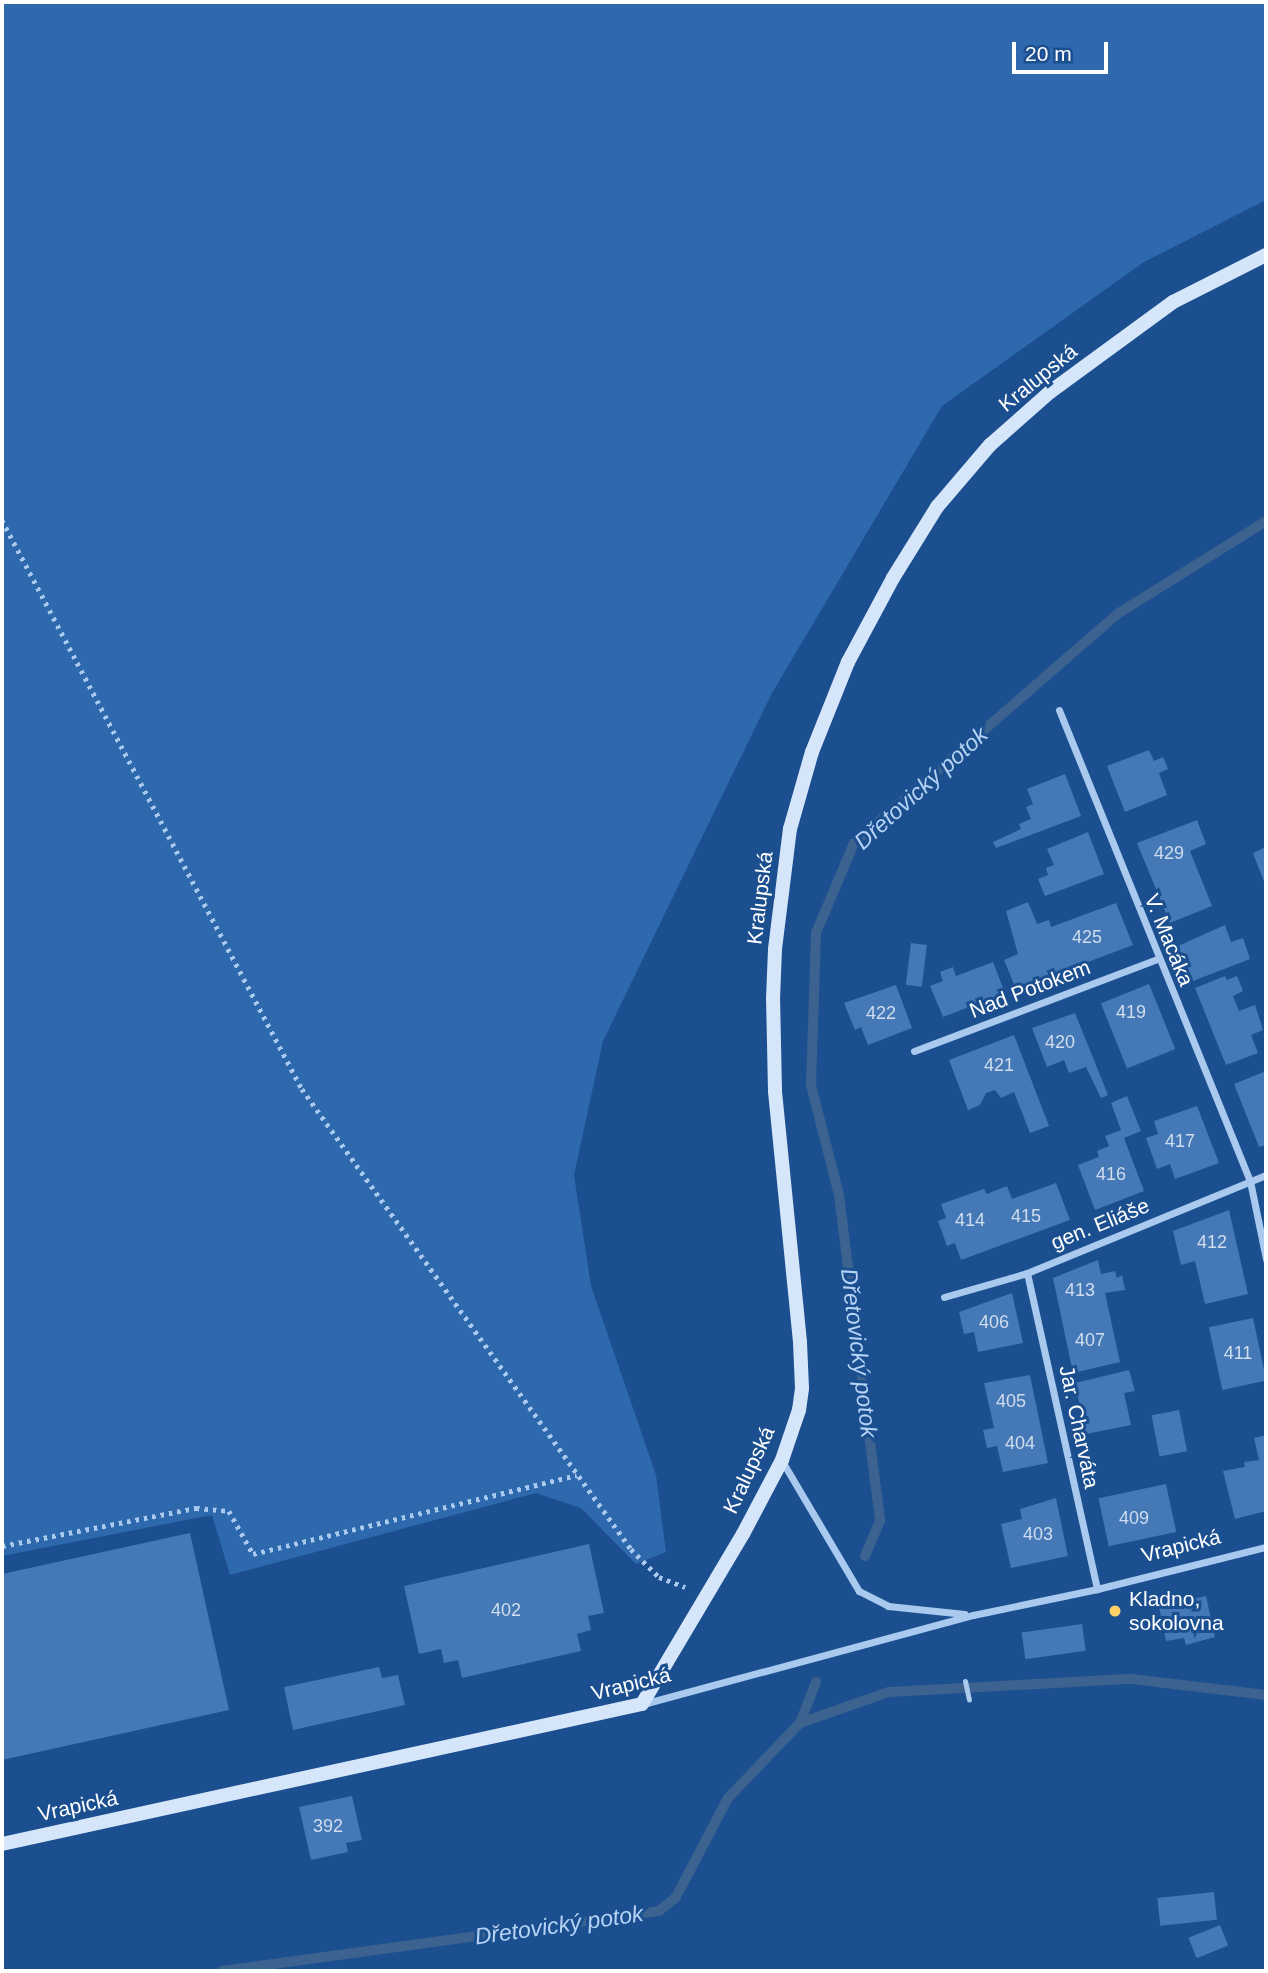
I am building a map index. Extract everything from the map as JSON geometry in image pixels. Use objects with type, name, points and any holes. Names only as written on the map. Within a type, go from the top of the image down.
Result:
[{"type":"main road","name":"Kralupská","points":[[642,1704],[708,1596],[782,1460],[802,1388],[775,1091],[772,999],[775,949],[790,829],[812,752],[848,662],[893,578],[937,507],[990,445],[1050,392],[1172,302],[1266,255]]},
{"type":"main road","name":"Vrapická","points":[[2,1844],[642,1704]]},
{"type":"street","name":"V. Macáka","points":[[1059,710],[1157,959],[1250,1181],[1266,1259]]},
{"type":"street","name":"Nad Potokem","points":[[914,1051],[1157,959]]},
{"type":"street","name":"gen. Eliáše","points":[[944,1297],[1027,1273],[1266,1175]]},
{"type":"street","name":"Jar. Charváta","points":[[1027,1273],[1097,1589]]},
{"type":"street","points":[[782,1460],[859,1591],[888,1606],[973,1615]]},
{"type":"street","name":"Vrapická","points":[[642,1704],[973,1615],[1097,1589],[1266,1547]]},
{"type":"lane","points":[[965,1681],[969,1700]]},
{"type":"path","points":[[2,520],[302,1090],[631,1549],[659,1577],[708,1596]]},
{"type":"path","points":[[2,1546],[196,1507],[229,1511],[253,1554],[578,1475]]},
{"type":"shaded area","points":[[2,2],[1266,2],[1266,200],[1144,262],[942,406],[772,693],[603,1041],[574,1175],[591,1286],[656,1475],[666,1552],[636,1564],[581,1508],[536,1493],[230,1575],[212,1515],[2,1556]]},
{"type":"building","points":[[1149,750],[1154,761],[1163,757],[1168,769],[1159,773],[1167,795],[1125,812],[1107,766]]},
{"type":"building","points":[[1065,774],[1081,816],[996,848],[993,842],[1021,829],[1019,824],[1031,819],[1026,807],[1033,804],[1027,789]]},
{"type":"building","points":[[1197,820],[1206,844],[1190,851],[1212,906],[1170,923],[1137,843]]},
{"type":"building","points":[[1088,832],[1104,874],[1045,896],[1038,879],[1048,875],[1046,868],[1054,865],[1047,849]]},
{"type":"building","points":[[1266,847],[1266,887],[1253,853]]},
{"type":"building","points":[[1028,902],[1037,924],[1049,920],[1051,927],[1116,903],[1133,945],[1016,989],[1004,960],[1018,954],[1006,911]]},
{"type":"building","points":[[1225,925],[1231,942],[1243,938],[1250,959],[1193,981],[1178,946]]},
{"type":"building","points":[[911,943],[927,945],[922,987],[906,985]]},
{"type":"building","points":[[993,962],[1005,993],[943,1017],[930,986],[943,981],[940,972],[953,967],[956,976]]},
{"type":"building","points":[[1225,976],[1227,980],[1237,976],[1243,991],[1233,996],[1239,1011],[1255,1005],[1263,1030],[1251,1035],[1258,1053],[1226,1065],[1195,988]]},
{"type":"building","points":[[1149,984],[1175,1049],[1127,1068],[1101,1003]]},
{"type":"building","points":[[896,985],[912,1028],[868,1045],[861,1027],[855,1030],[844,1003]]},
{"type":"building","points":[[1075,1013],[1108,1095],[1101,1098],[1086,1067],[1069,1073],[1064,1060],[1047,1067],[1032,1028]]},
{"type":"building","points":[[1014,1035],[1049,1126],[1030,1133],[1014,1092],[1001,1098],[995,1090],[986,1093],[980,1105],[968,1110],[949,1060]]},
{"type":"building","points":[[1266,1071],[1266,1145],[1259,1147],[1234,1084]]},
{"type":"building","points":[[1127,1096],[1141,1131],[1124,1138],[1144,1191],[1095,1210],[1078,1165],[1099,1157],[1097,1151],[1109,1146],[1105,1136],[1121,1130],[1111,1103]]},
{"type":"building","points":[[1197,1106],[1219,1163],[1175,1179],[1170,1164],[1157,1169],[1146,1138],[1158,1134],[1154,1121]]},
{"type":"building","points":[[1056,1183],[1070,1220],[961,1260],[955,1243],[947,1246],[938,1221],[946,1218],[941,1204],[984,1189],[987,1194],[1007,1186],[1012,1199]]},
{"type":"building","points":[[1229,1210],[1248,1294],[1205,1304],[1195,1261],[1181,1265],[1173,1231]]},
{"type":"building","points":[[1098,1260],[1101,1274],[1115,1271],[1117,1278],[1122,1275],[1125,1290],[1105,1293],[1120,1362],[1073,1373],[1053,1278]]},
{"type":"building","points":[[1012,1293],[1023,1343],[978,1352],[974,1332],[964,1334],[959,1312]]},
{"type":"building","points":[[1253,1318],[1266,1381],[1222,1390],[1209,1327]]},
{"type":"building","points":[[1129,1370],[1135,1391],[1124,1393],[1131,1425],[1086,1434],[1075,1383]]},
{"type":"building","points":[[1030,1375],[1048,1463],[1003,1472],[997,1446],[987,1448],[983,1430],[994,1428],[984,1383]]},
{"type":"building","points":[[1179,1410],[1187,1451],[1160,1457],[1152,1415]]},
{"type":"building","points":[[1266,1435],[1266,1511],[1235,1519],[1223,1471],[1245,1467],[1244,1462],[1259,1460],[1254,1438]]},
{"type":"building","points":[[1166,1484],[1176,1532],[1109,1546],[1099,1498]]},
{"type":"building","points":[[1056,1498],[1068,1556],[1011,1568],[1001,1524],[1022,1519],[1020,1509]]},
{"type":"building","points":[[190,1533],[229,1710],[2,1760],[2,1574]]},
{"type":"building","points":[[589,1544],[604,1613],[588,1616],[591,1630],[577,1634],[581,1651],[462,1678],[458,1660],[444,1663],[441,1649],[419,1654],[404,1586]]},
{"type":"building","points":[[1206,1596],[1215,1637],[1186,1645],[1184,1638],[1166,1641],[1159,1607]]},
{"type":"building","points":[[1082,1624],[1086,1651],[1025,1659],[1022,1632]]},
{"type":"building","points":[[379,1667],[382,1678],[398,1675],[405,1705],[293,1730],[284,1687]]},
{"type":"building","points":[[352,1796],[362,1840],[346,1843],[348,1852],[311,1860],[299,1807]]},
{"type":"building","points":[[1214,1892],[1217,1920],[1160,1926],[1157,1898]]},
{"type":"building","points":[[1220,1925],[1228,1945],[1197,1958],[1188,1938]]},
{"type":"waterway","name":"Dřetovický potok","points":[[865,1556],[880,1520],[839,1195],[811,1085],[816,933],[854,843],[1119,613],[1266,521]]},
{"type":"waterway","points":[[800,1723],[889,1692],[1132,1679],[1266,1695]]},
{"type":"waterway","name":"Dřetovický potok","points":[[222,1971],[659,1911],[676,1897],[728,1798],[800,1723],[816,1682]]},
{"type":"place","name":"Kladno, sokolovna","points":[[1115,1611]]}]
